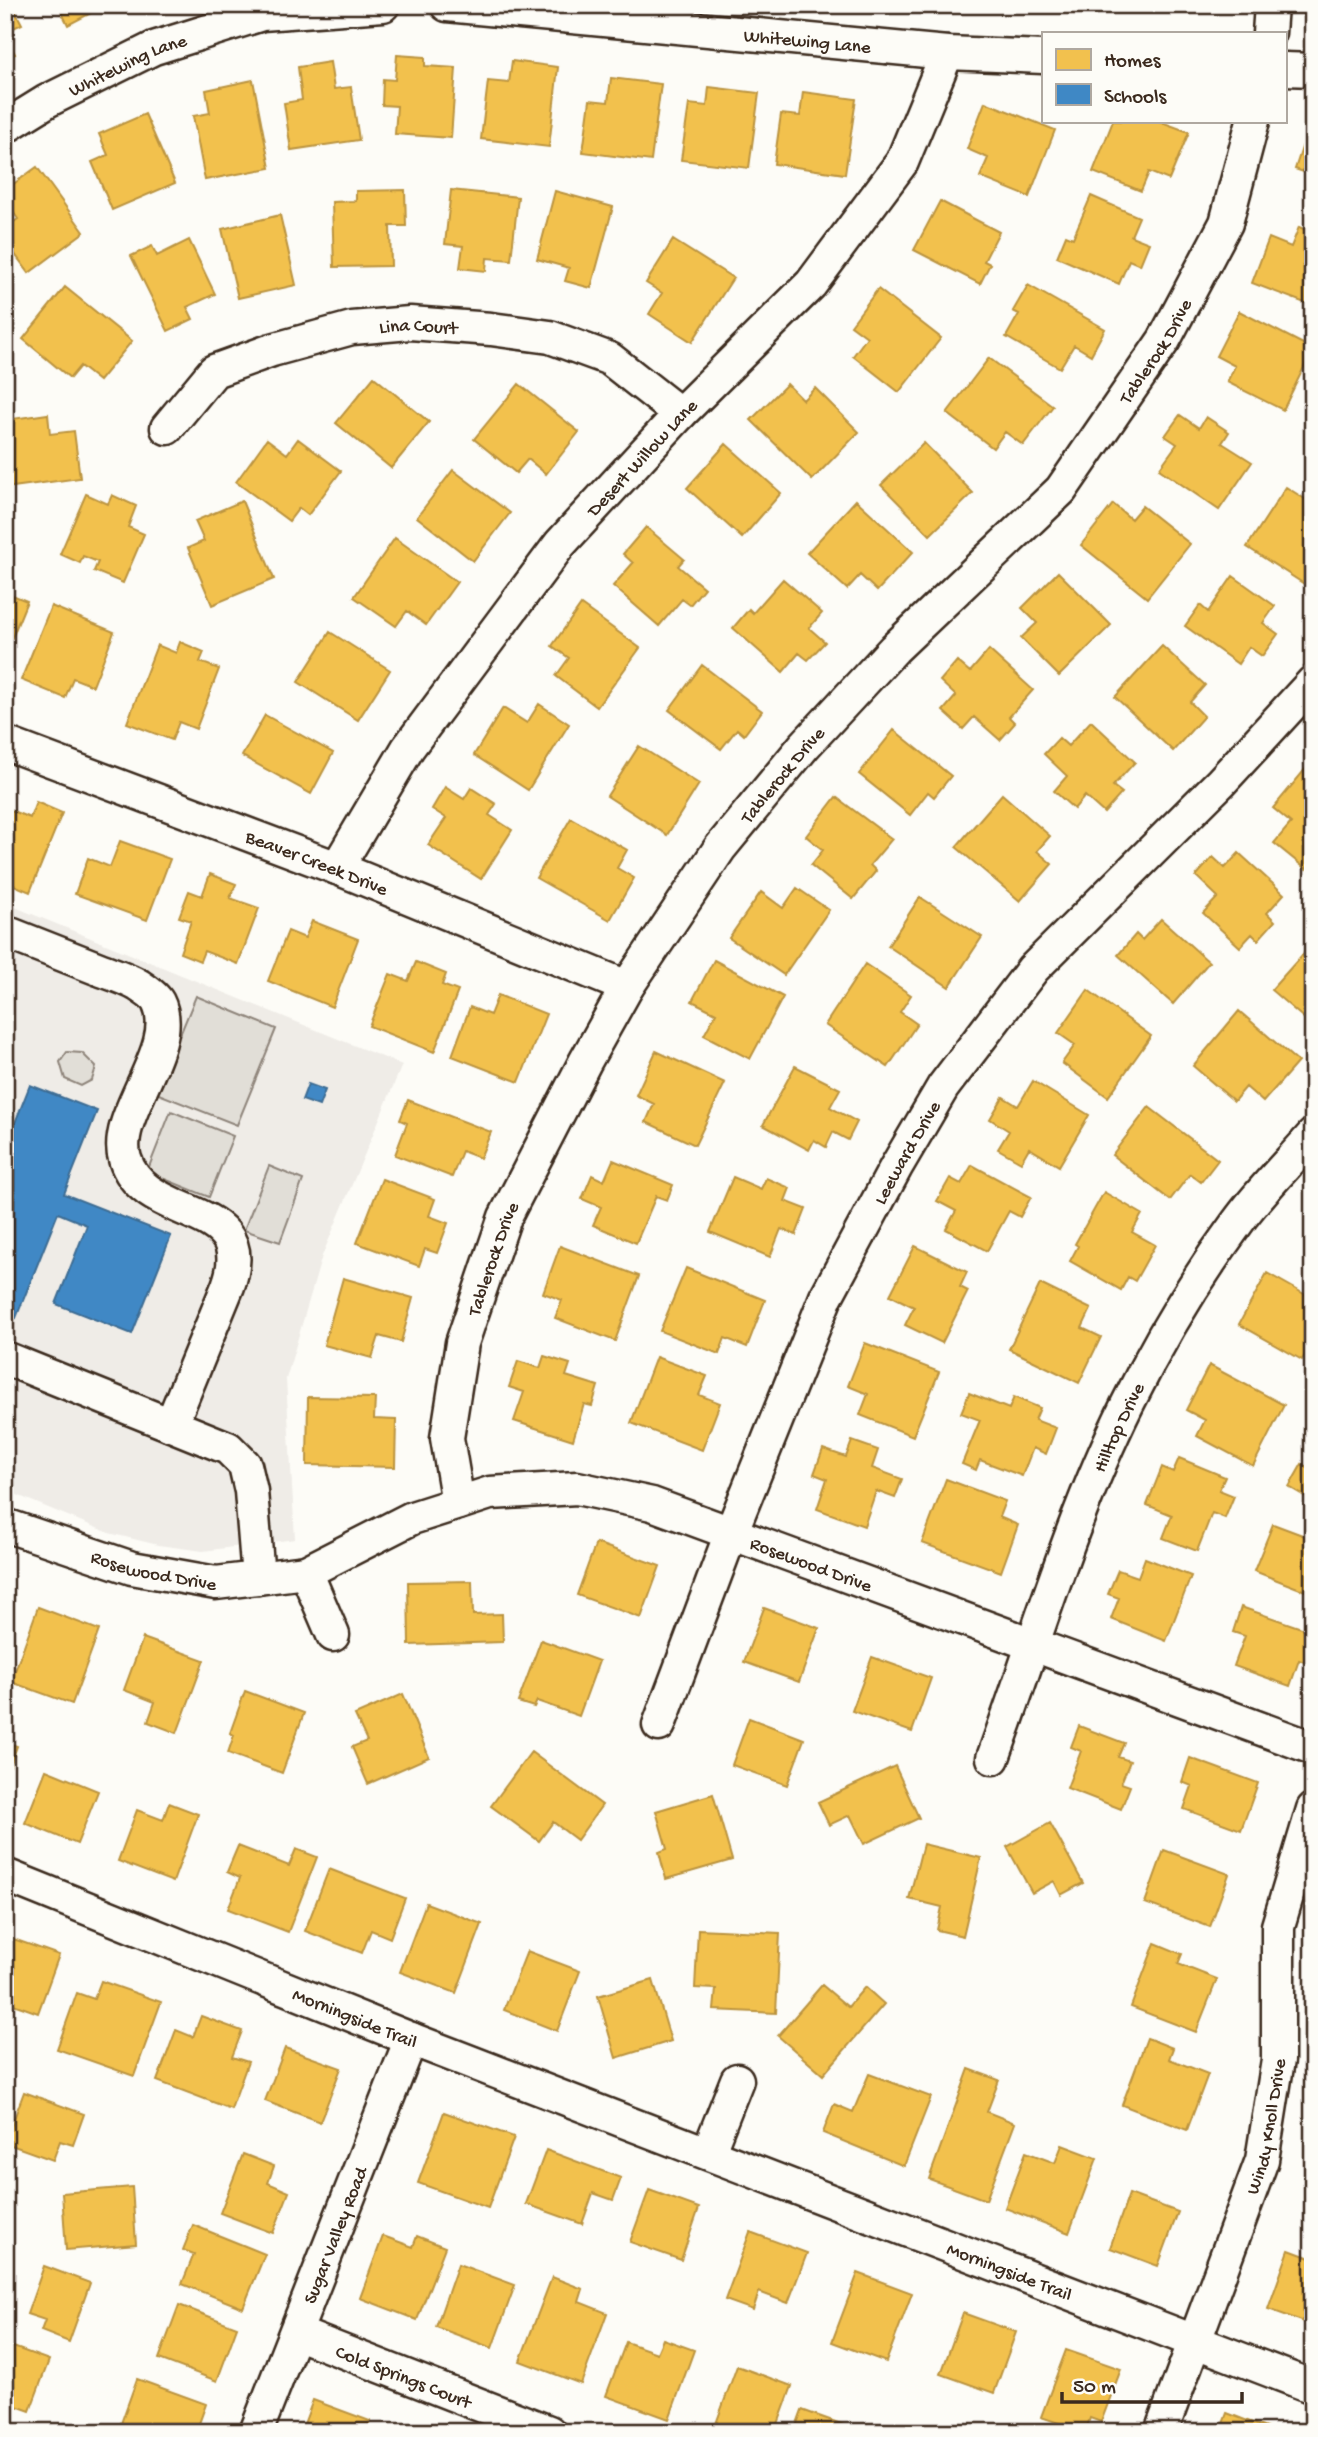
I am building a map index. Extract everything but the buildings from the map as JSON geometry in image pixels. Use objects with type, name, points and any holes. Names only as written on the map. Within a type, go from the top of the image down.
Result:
[{"type":"street","name":"Whitewing Lane","points":[[5,127],[47,101],[166,44],[262,15],[383,5]]},
{"type":"street","name":"Whitewing Lane","points":[[447,5],[947,53],[1042,57]]},
{"type":"street","points":[[1269,32],[1271,5]]},
{"type":"street","name":"Desert Willow Lane","points":[[337,868],[408,748],[560,544],[680,414],[811,284],[902,162],[947,53]]},
{"type":"street","points":[[1286,69],[1313,70]]},
{"type":"street","name":"Tablerock Drive","points":[[458,1503],[447,1438],[462,1343],[505,1217],[627,987],[720,848],[804,746],[894,649],[1061,490],[1164,340],[1226,223],[1253,122]]},
{"type":"street","name":"Lina Court","points":[[167,428],[214,371],[272,349],[352,328],[410,323],[550,337],[610,359],[680,414]]},
{"type":"street","name":"Leeward Drive","points":[[659,1725],[731,1533],[826,1297],[896,1167],[943,1087],[1033,969],[1221,782],[1313,682]]},
{"type":"street","name":"Beaver Creek Drive","points":[[5,743],[337,868],[627,987]]},
{"type":"street","points":[[5,932],[138,985],[158,1000],[164,1023],[158,1048],[127,1127],[124,1158],[138,1185],[215,1224],[225,1232],[235,1255],[228,1286],[171,1424]]},
{"type":"street","name":"Hilltop Drive","points":[[993,1758],[1067,1546],[1126,1407],[1158,1346],[1238,1221],[1313,1135]]},
{"type":"street","points":[[5,1358],[228,1448],[245,1465],[251,1490],[258,1578]]},
{"type":"street","name":"Rosewood Drive","points":[[5,1525],[132,1568],[216,1583],[306,1572],[412,1518],[490,1493],[578,1488],[652,1504],[1313,1748]]},
{"type":"street","points":[[306,1572],[333,1635]]},
{"type":"street","name":"Windy Knoll Drive","points":[[1161,2432],[1262,2160],[1278,2060],[1278,1926],[1313,1809]]},
{"type":"street","name":"Morningside Trail","points":[[5,1875],[411,2039],[1313,2387]]},
{"type":"street","name":"Sugar Valley Road","points":[[256,2432],[411,2039]]},
{"type":"street","points":[[708,2153],[737,2080]]},
{"type":"street","name":"Cold Springs Court","points":[[296,2333],[549,2432]]},
{"type":"shaded area","points":[[5,903],[402,1065],[322,1256],[286,1379],[295,1539],[203,1551],[158,1545],[109,1533],[5,1490]]},
{"type":"shaded area","points":[[196,996],[276,1029],[237,1125],[156,1093]]},
{"type":"shaded area","points":[[67,1052],[82,1053],[96,1067],[92,1080],[81,1086],[65,1079],[60,1062]]},
{"type":"shaded area","points":[[171,1111],[233,1136],[209,1197],[147,1172]]},
{"type":"shaded area","points":[[269,1166],[303,1180],[280,1242],[244,1230]]}]
